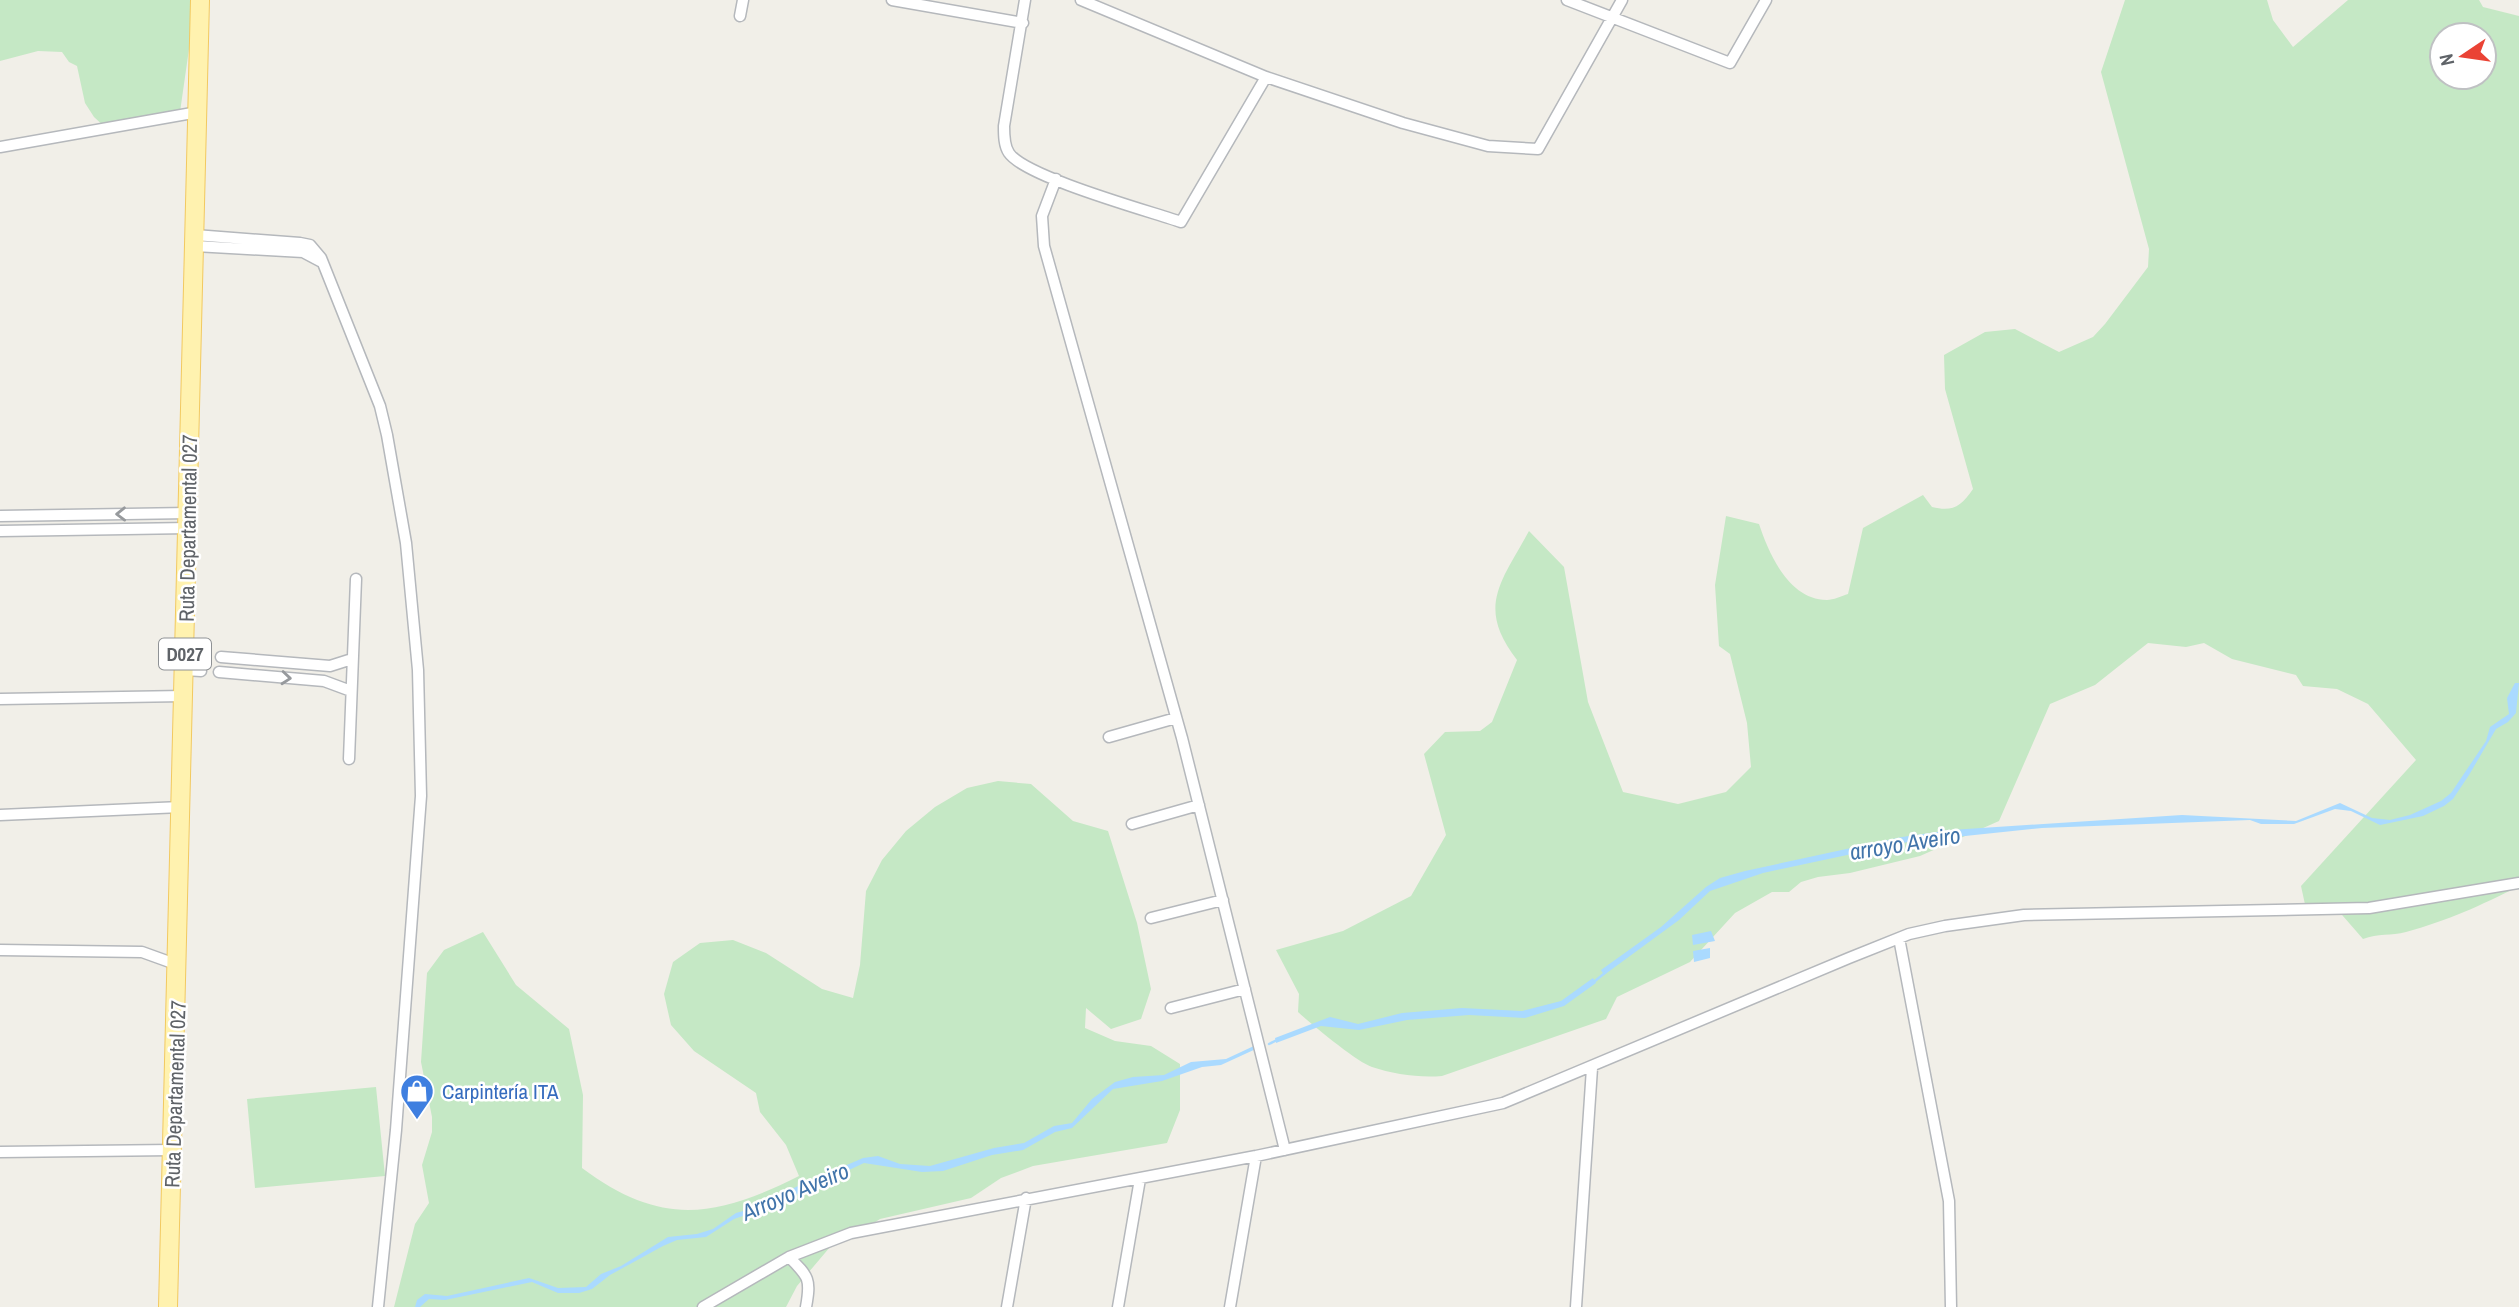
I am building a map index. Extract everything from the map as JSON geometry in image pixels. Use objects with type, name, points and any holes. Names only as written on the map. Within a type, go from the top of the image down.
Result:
[{"type":"main road","name":"Ruta Departamental 027","points":[[168,1307],[184,695],[194,663],[189,521],[201,0]]},
{"type":"street","points":[[740,16],[743,0]]},
{"type":"street","points":[[892,0],[1023,23]]},
{"type":"street","points":[[1025,0],[1004,139],[1009,153],[1024,165],[1056,179],[1181,222],[1266,77]]},
{"type":"street","points":[[1081,0],[1266,77],[1452,138],[1488,146],[1538,149],[1622,0]]},
{"type":"street","points":[[1567,0],[1730,63],[1766,0]]},
{"type":"street","points":[[0,147],[198,112]]},
{"type":"street","points":[[1056,179],[1042,216],[1044,246],[1177,718],[1285,1150]]},
{"type":"street","points":[[195,240],[303,252],[323,262],[380,406],[406,543],[418,670],[421,796],[396,1130],[378,1307]]},
{"type":"street","points":[[0,516],[189,521]]},
{"type":"street","points":[[0,531],[189,521]]},
{"type":"street","points":[[349,759],[356,579]]},
{"type":"street","points":[[221,657],[330,666],[352,659]]},
{"type":"street","points":[[219,672],[324,681],[351,691]]},
{"type":"street","points":[[0,699],[184,695]]},
{"type":"street","points":[[1109,737],[1177,718]]},
{"type":"street","points":[[1132,824],[1199,805]]},
{"type":"street","points":[[0,816],[181,807]]},
{"type":"street","points":[[703,1307],[789,1257],[829,1239],[873,1227],[1256,1156],[1503,1103],[1899,938],[1991,917],[2368,908],[2519,883]]},
{"type":"street","points":[[1151,918],[1223,900]]},
{"type":"street","points":[[1899,938],[1949,1201],[1951,1307]]},
{"type":"street","points":[[0,950],[142,953],[178,965]]},
{"type":"street","points":[[1171,1008],[1245,989]]},
{"type":"street","points":[[1576,1307],[1592,1068]]},
{"type":"street","points":[[0,1152],[173,1150]]},
{"type":"street","points":[[1230,1307],[1256,1156]]},
{"type":"street","points":[[1118,1307],[1140,1178]]},
{"type":"street","points":[[1007,1307],[1026,1198]]},
{"type":"street","points":[[789,1257],[808,1277],[810,1285],[806,1307]]},
{"type":"green space","points":[[0,0],[191,0],[192,28],[180,112],[107,129],[94,117],[85,103],[77,66],[69,62],[62,52],[38,51],[0,61]]},
{"type":"green space","points":[[2125,0],[2267,0],[2273,20],[2293,47],[2348,0],[2479,0],[2483,7],[2519,16],[2519,886],[2436,923],[2406,932],[2363,939],[2336,908],[2306,909],[2301,886],[2416,760],[2368,704],[2337,689],[2303,686],[2296,675],[2232,659],[2204,643],[2186,647],[2148,643],[2095,685],[2050,704],[1999,821],[1920,856],[1850,873],[1818,877],[1801,882],[1789,892],[1772,892],[1735,913],[1690,962],[1617,997],[1606,1019],[1442,1076],[1433,1076],[1406,1075],[1372,1067],[1356,1058],[1298,1012],[1299,994],[1276,950],[1343,931],[1411,896],[1446,835],[1424,754],[1445,732],[1480,731],[1492,722],[1517,660],[1498,625],[1495,609],[1497,595],[1502,580],[1529,531],[1564,567],[1588,702],[1623,792],[1678,804],[1726,792],[1751,767],[1747,723],[1730,654],[1719,646],[1715,585],[1726,516],[1759,524],[1768,549],[1782,573],[1802,592],[1814,598],[1829,600],[1848,594],[1863,528],[1923,495],[1932,507],[1945,509],[1960,504],[1973,489],[1945,389],[1944,355],[1985,332],[2015,329],[2059,352],[2093,337],[2148,267],[2149,249],[2101,72]]},
{"type":"green space","points":[[998,781],[1031,784],[1073,821],[1108,831],[1137,923],[1151,989],[1141,1019],[1111,1029],[1086,1008],[1085,1028],[1115,1041],[1151,1046],[1180,1064],[1180,1110],[1167,1143],[1033,1166],[1001,1178],[971,1198],[880,1219],[852,1237],[836,1240],[797,1286],[786,1307],[394,1307],[415,1224],[429,1203],[422,1165],[432,1132],[432,1117],[421,1062],[427,973],[444,950],[483,932],[516,985],[569,1029],[583,1095],[582,1168],[637,1200],[663,1208],[689,1210],[741,1201],[799,1176],[786,1145],[760,1112],[756,1093],[694,1051],[671,1025],[664,994],[673,962],[700,943],[733,940],[766,953],[822,989],[853,998],[860,965],[866,891],[882,860],[906,831],[935,807],[967,788]]},
{"type":"green space","points":[[376,1087],[385,1176],[255,1188],[247,1099]]},
{"type":"water","points":[[2515,683],[2519,683],[2516,713],[2496,729],[2453,799],[2423,816],[2380,825],[2351,811],[2335,809],[2294,824],[2261,824],[2250,820],[2042,828],[1908,842],[1763,873],[1710,891],[1679,920],[1604,975],[1601,970],[1661,927],[1720,878],[1902,837],[1951,830],[2182,815],[2296,821],[2340,803],[2372,818],[2390,820],[2410,815],[2441,801],[2451,793],[2486,741],[2490,727],[2509,714],[2507,698]]},
{"type":"water","points":[[1711,931],[1715,941],[1693,945],[1692,935]]},
{"type":"water","points":[[1710,948],[1710,958],[1694,962],[1693,951]]},
{"type":"water","points":[[1593,978],[1596,983],[1564,1006],[1525,1018],[1469,1015],[1407,1020],[1359,1030],[1321,1026],[1276,1043],[1275,1038],[1330,1017],[1358,1024],[1402,1013],[1462,1008],[1522,1011],[1561,1001]]},
{"type":"water","name":"Arroyo Aveiro","points":[[1256,1045],[1258,1048],[1221,1065],[1202,1067],[1162,1081],[1113,1089],[1072,1128],[1055,1132],[1023,1150],[992,1155],[943,1171],[922,1172],[864,1163],[772,1206],[734,1219],[706,1237],[677,1240],[663,1246],[610,1275],[592,1289],[579,1293],[558,1293],[532,1282],[445,1300],[429,1299],[420,1307],[415,1307],[417,1300],[425,1294],[447,1296],[529,1278],[558,1288],[586,1287],[601,1274],[621,1266],[668,1237],[697,1234],[713,1229],[736,1213],[761,1206],[789,1190],[863,1158],[878,1156],[900,1164],[930,1166],[994,1148],[1024,1143],[1054,1126],[1072,1123],[1092,1099],[1115,1082],[1133,1077],[1164,1075],[1191,1062],[1226,1059]]},
{"type":"waterway","name":"arroyo Aveiro","points":[[1595,981],[1606,972]]},
{"type":"waterway","name":"arroyo Aveiro","points":[[1269,1044],[1277,1040]]},
{"type":"place","name":"Carpintería ITA","points":[[417,1121]]}]
